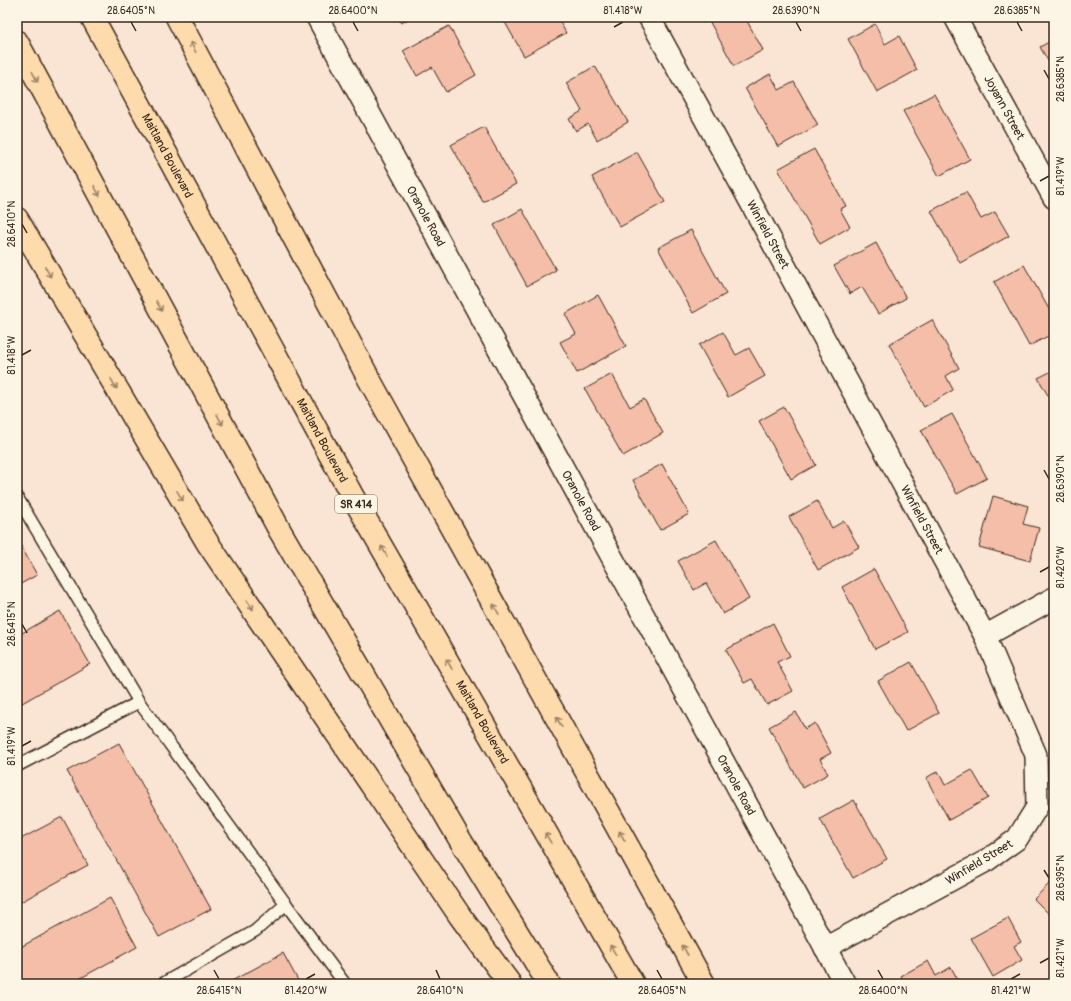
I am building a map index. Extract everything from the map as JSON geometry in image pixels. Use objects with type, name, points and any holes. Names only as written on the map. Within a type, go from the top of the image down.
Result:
[{"type":"highway","name":"Maitland Boulevard","points":[[92,17],[354,499],[633,984]]},
{"type":"highway","points":[[177,17],[369,379],[704,984]]},
{"type":"highway","points":[[17,42],[280,531],[459,838],[549,984]]},
{"type":"highway","points":[[17,219],[207,542],[460,916],[510,984]]},
{"type":"street","name":"Oranole Road","points":[[317,17],[845,984]]},
{"type":"street","name":"Winfield Street","points":[[649,17],[985,636],[1036,755],[1037,807],[1017,839],[986,861],[825,948]]},
{"type":"street","name":"Joyann Street","points":[[955,17],[1054,198]]},
{"type":"street","points":[[985,636],[1054,598]]},
{"type":"lane","points":[[17,496],[138,702],[344,984]]},
{"type":"lane","points":[[17,766],[138,702]]},
{"type":"lane","points":[[162,984],[255,931],[286,904]]},
{"type":"building","points":[[398,17],[412,17],[401,23]]},
{"type":"building","points":[[502,17],[557,17],[566,33],[524,56]]},
{"type":"building","points":[[707,17],[754,17],[747,21],[763,50],[734,66]]},
{"type":"building","points":[[875,24],[885,44],[899,36],[917,70],[877,92],[848,39]]},
{"type":"building","points":[[449,26],[476,75],[446,92],[432,67],[417,76],[403,51]]},
{"type":"building","points":[[1054,39],[1054,71],[1040,47]]},
{"type":"building","points":[[595,66],[628,122],[597,140],[588,124],[576,131],[569,119],[582,111],[566,83]]},
{"type":"building","points":[[770,74],[779,90],[794,82],[818,125],[778,147],[745,88]]},
{"type":"building","points":[[934,94],[970,159],[939,176],[903,111]]},
{"type":"building","points":[[484,127],[516,184],[483,202],[451,145]]},
{"type":"building","points":[[814,149],[846,206],[840,209],[850,227],[820,244],[778,169]]},
{"type":"building","points":[[637,152],[665,202],[620,227],[592,177]]},
{"type":"building","points":[[966,192],[981,219],[995,212],[1009,236],[960,263],[931,211]]},
{"type":"building","points":[[522,209],[556,270],[527,286],[494,225]]},
{"type":"building","points":[[691,230],[726,294],[693,313],[658,248]]},
{"type":"building","points":[[876,243],[906,298],[878,314],[862,287],[850,294],[834,266]]},
{"type":"building","points":[[1024,265],[1054,318],[1054,333],[1029,346],[994,282]]},
{"type":"building","points":[[598,295],[626,346],[577,373],[560,342],[576,334],[565,314]]},
{"type":"building","points":[[932,320],[959,368],[946,376],[953,390],[924,407],[889,344]]},
{"type":"building","points":[[723,332],[736,355],[749,348],[765,376],[728,397],[699,345]]},
{"type":"building","points":[[1054,370],[1054,406],[1038,378]]},
{"type":"building","points":[[612,374],[630,407],[644,399],[663,433],[623,456],[585,389]]},
{"type":"building","points":[[784,407],[816,465],[791,479],[759,421]]},
{"type":"building","points":[[952,414],[987,478],[957,494],[921,430]]},
{"type":"building","points":[[662,464],[689,514],[660,530],[633,480]]},
{"type":"building","points":[[993,496],[1028,506],[1023,524],[1039,528],[1030,561],[979,547]]},
{"type":"building","points":[[817,501],[832,528],[844,521],[859,547],[818,570],[789,517]]},
{"type":"building","points":[[17,539],[37,575],[17,586]]},
{"type":"building","points":[[716,540],[749,599],[723,614],[706,583],[694,590],[678,561]]},
{"type":"building","points":[[874,569],[908,632],[875,649],[842,587]]},
{"type":"building","points":[[60,611],[90,664],[17,706],[17,636]]},
{"type":"building","points":[[773,623],[790,656],[777,662],[793,691],[767,705],[752,679],[744,683],[726,650]]},
{"type":"building","points":[[911,662],[939,713],[906,731],[878,681]]},
{"type":"building","points":[[796,712],[805,729],[815,723],[831,753],[820,759],[828,774],[803,788],[769,727]]},
{"type":"building","points":[[119,743],[211,909],[159,937],[67,771]]},
{"type":"building","points":[[972,770],[988,798],[949,820],[926,778],[938,771],[945,785]]},
{"type":"building","points":[[854,800],[887,859],[853,878],[820,819]]},
{"type":"building","points":[[62,817],[88,865],[17,904],[17,841]]},
{"type":"building","points":[[1054,879],[1054,919],[1034,899]]},
{"type":"building","points":[[110,898],[137,947],[70,984],[17,984],[17,949]]},
{"type":"building","points":[[1008,918],[1021,942],[1014,946],[1022,960],[993,977],[971,938]]},
{"type":"building","points":[[283,953],[300,984],[228,983]]},
{"type":"building","points":[[928,961],[936,976],[951,967],[960,984],[905,984],[901,976]]}]
